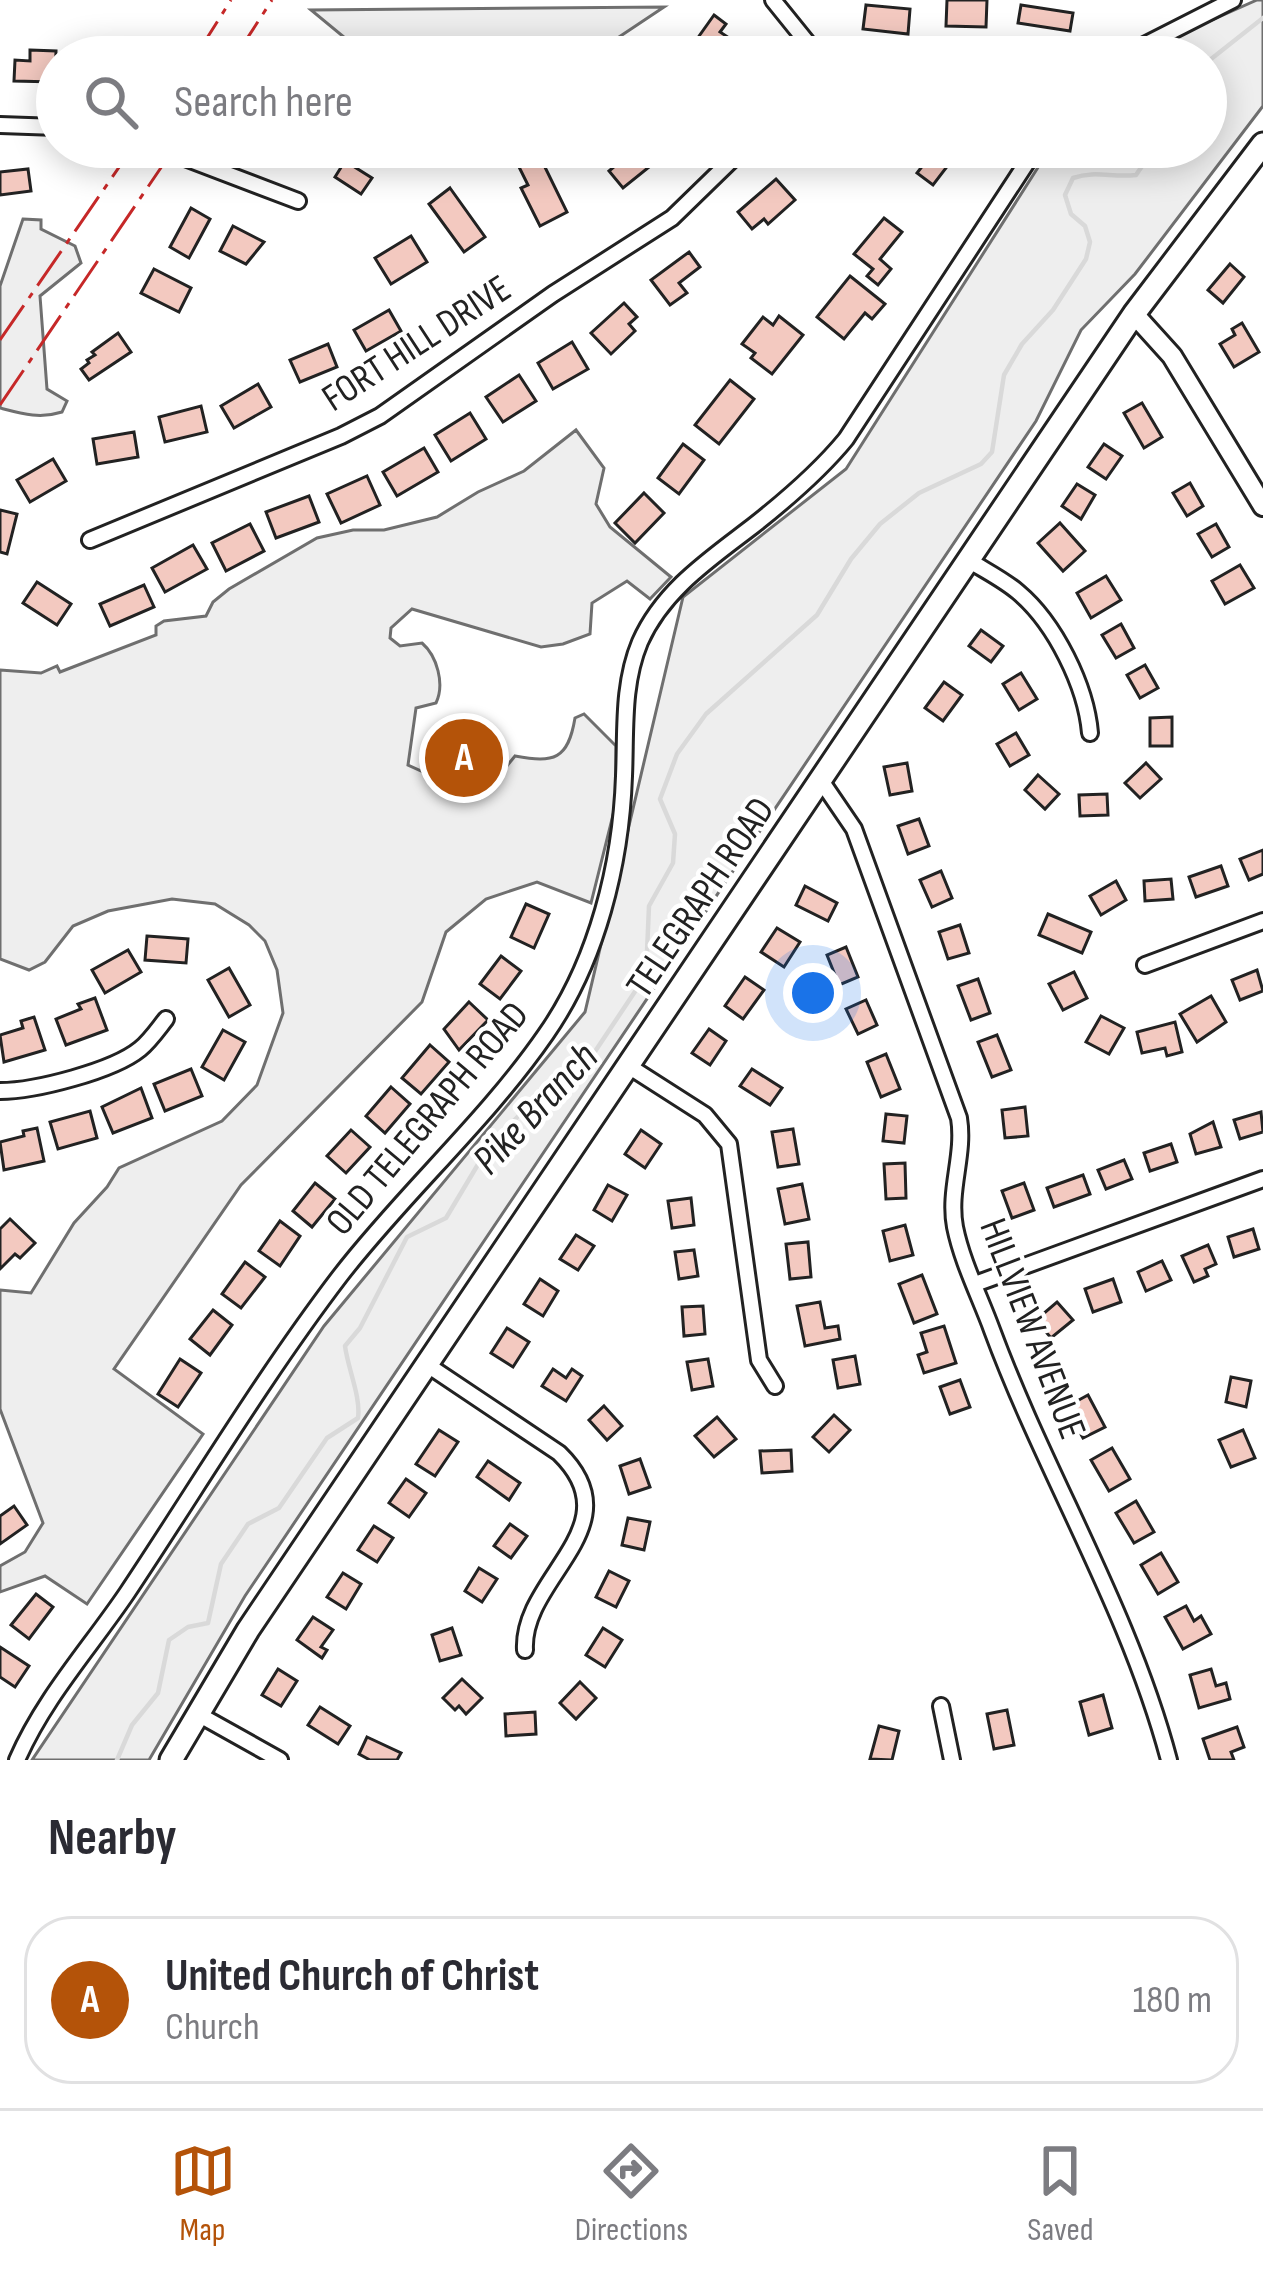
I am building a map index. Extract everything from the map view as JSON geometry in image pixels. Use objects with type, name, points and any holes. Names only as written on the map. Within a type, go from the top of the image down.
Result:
[{"type":"main road","name":"TELEGRAPH ROAD","points":[[171,1760],[196,1713],[426,1364],[1134,314],[1263,144]]},
{"type":"street","points":[[773,0],[802,36]]},
{"type":"street","points":[[1162,36],[1233,0]]},
{"type":"street","points":[[0,125],[36,126]]},
{"type":"street","points":[[211,168],[298,201]]},
{"type":"street","name":"FORT HILL DRIVE","points":[[90,540],[380,416],[553,294],[657,229],[726,168]]},
{"type":"street","name":"OLD TELEGRAPH ROAD","points":[[17,1760],[52,1696],[118,1606],[341,1274],[526,1062],[565,1004],[590,950],[609,884],[622,809],[628,682],[655,615],[694,572],[806,482],[846,440],[1023,168]]},
{"type":"street","points":[[1134,314],[1172,356],[1263,506]]},
{"type":"street","points":[[970,561],[1034,607],[1088,700],[1090,733]]},
{"type":"street","name":"HILLVIEW AVENUE","points":[[822,782],[854,829],[959,1118],[961,1145],[952,1203],[975,1284],[1022,1409],[1143,1670],[1169,1760]]},
{"type":"street","points":[[1145,965],[1263,921]]},
{"type":"street","points":[[0,1091],[49,1085],[122,1059],[139,1050],[166,1019]]},
{"type":"street","points":[[630,1067],[705,1115],[729,1144],[755,1339],[759,1360],[775,1386]]},
{"type":"street","points":[[975,1284],[1263,1179]]},
{"type":"street","points":[[426,1364],[559,1453],[582,1489],[585,1506],[580,1532],[530,1614],[525,1650]]},
{"type":"street","points":[[941,1706],[952,1760]]},
{"type":"street","points":[[196,1713],[280,1760]]},
{"type":"shaded area","points":[[1263,0],[1263,106],[1227,153],[1227,36],[1176,36]]},
{"type":"shaded area","points":[[664,7],[620,36],[343,36],[311,10]]},
{"type":"shaded area","points":[[1038,168],[1216,168],[1135,274],[1081,330],[1036,421],[245,1596],[149,1760],[32,1760],[324,1326],[585,1012],[683,597],[846,469]]},
{"type":"shaded area","points":[[23,219],[41,220],[41,229],[75,246],[81,263],[40,296],[47,389],[67,401],[62,412],[46,415],[0,408],[0,286]]},
{"type":"shaded area","points":[[576,430],[604,468],[596,504],[610,527],[671,577],[650,599],[627,581],[592,603],[590,634],[563,644],[541,647],[412,609],[391,628],[390,638],[400,646],[422,643],[438,671],[436,703],[416,708],[408,765],[481,798],[515,756],[557,755],[568,743],[575,718],[584,714],[616,746],[616,803],[591,903],[537,882],[486,899],[446,932],[422,1002],[241,1185],[114,1369],[203,1434],[87,1604],[45,1576],[0,1592],[0,1566],[25,1552],[43,1523],[0,1409],[0,1290],[31,1293],[74,1223],[119,1168],[222,1121],[257,1085],[283,1013],[277,970],[265,941],[215,904],[172,899],[108,911],[73,926],[45,962],[29,970],[0,959],[0,670],[41,673],[57,666],[60,672],[156,635],[156,626],[164,621],[206,616],[213,602],[229,589],[317,538],[353,530],[384,530],[437,517],[524,471]]},
{"type":"building","points":[[947,0],[987,0],[986,27],[946,26]]},
{"type":"building","points":[[866,5],[910,9],[908,34],[863,29]]},
{"type":"building","points":[[1021,5],[1073,13],[1070,31],[1018,23]]},
{"type":"building","points":[[714,15],[726,24],[720,32],[726,36],[699,36]]},
{"type":"building","points":[[30,50],[36,50],[36,82],[14,81],[15,60],[30,61]]},
{"type":"building","points":[[341,168],[356,168],[372,178],[361,194],[335,177]]},
{"type":"building","points":[[520,168],[545,168],[567,212],[540,226],[521,188],[528,185]]},
{"type":"building","points":[[613,168],[648,168],[623,188],[609,171]]},
{"type":"building","points":[[921,168],[946,168],[933,185],[917,173]]},
{"type":"building","points":[[28,169],[31,191],[0,195],[0,172]]},
{"type":"building","points":[[776,179],[795,200],[768,224],[764,219],[752,229],[738,212]]},
{"type":"building","points":[[450,188],[485,237],[464,252],[429,204]]},
{"type":"building","points":[[191,208],[210,219],[189,258],[170,247]]},
{"type":"building","points":[[884,218],[902,232],[880,259],[891,269],[878,285],[867,276],[873,269],[854,254]]},
{"type":"building","points":[[233,226],[264,242],[246,264],[220,251]]},
{"type":"building","points":[[411,236],[427,262],[391,284],[375,258]]},
{"type":"building","points":[[689,252],[700,267],[679,283],[687,293],[670,305],[651,280]]},
{"type":"building","points":[[1230,264],[1244,277],[1223,303],[1208,290]]},
{"type":"building","points":[[154,269],[191,288],[179,312],[141,293]]},
{"type":"building","points":[[850,276],[885,304],[872,319],[865,313],[844,339],[817,317]]},
{"type":"building","points":[[624,303],[637,317],[629,324],[635,331],[611,354],[591,333]]},
{"type":"building","points":[[389,310],[401,331],[366,351],[354,330]]},
{"type":"building","points":[[779,316],[803,335],[772,374],[742,344],[763,317],[773,325]]},
{"type":"building","points":[[1242,323],[1259,352],[1234,367],[1220,344],[1235,335],[1232,329]]},
{"type":"building","points":[[118,333],[131,352],[89,380],[81,369],[95,355],[92,352]]},
{"type":"building","points":[[572,342],[588,369],[553,389],[538,363]]},
{"type":"building","points":[[328,344],[337,367],[300,382],[290,360]]},
{"type":"building","points":[[519,375],[536,401],[503,422],[486,397]]},
{"type":"building","points":[[730,380],[754,399],[719,444],[695,425]]},
{"type":"building","points":[[258,384],[271,407],[234,428],[221,406]]},
{"type":"building","points":[[1142,403],[1162,437],[1144,448],[1124,413]]},
{"type":"building","points":[[201,406],[207,432],[165,442],[159,417]]},
{"type":"building","points":[[470,413],[486,439],[451,461],[435,435]]},
{"type":"building","points":[[134,432],[138,457],[97,464],[93,439]]},
{"type":"building","points":[[683,444],[704,460],[679,494],[658,478]]},
{"type":"building","points":[[1104,444],[1122,456],[1106,479],[1088,467]]},
{"type":"building","points":[[424,448],[438,472],[397,496],[383,472]]},
{"type":"building","points":[[53,459],[66,481],[30,502],[17,480]]},
{"type":"building","points":[[367,476],[380,505],[341,523],[327,494]]},
{"type":"building","points":[[1190,483],[1203,506],[1187,516],[1173,493]]},
{"type":"building","points":[[1077,484],[1095,495],[1081,519],[1062,506]]},
{"type":"building","points":[[644,493],[664,513],[635,543],[615,523]]},
{"type":"building","points":[[309,496],[319,522],[276,538],[266,512]]},
{"type":"building","points":[[0,510],[17,514],[7,554],[0,552]]},
{"type":"building","points":[[1060,523],[1085,551],[1063,571],[1038,543]]},
{"type":"building","points":[[250,524],[264,551],[226,571],[212,543]]},
{"type":"building","points":[[1216,524],[1229,547],[1212,557],[1198,534]]},
{"type":"building","points":[[193,545],[207,569],[165,592],[152,568]]},
{"type":"building","points":[[1240,565],[1254,588],[1225,604],[1212,581]]},
{"type":"building","points":[[1106,576],[1121,600],[1091,618],[1077,593]]},
{"type":"building","points":[[37,582],[71,604],[57,625],[23,603]]},
{"type":"building","points":[[144,585],[154,607],[110,626],[100,604]]},
{"type":"building","points":[[1121,624],[1134,648],[1116,658],[1102,635]]},
{"type":"building","points":[[981,630],[1003,646],[991,662],[969,646]]},
{"type":"building","points":[[1145,665],[1158,688],[1140,698],[1127,675]]},
{"type":"building","points":[[1021,673],[1037,699],[1019,710],[1003,684]]},
{"type":"building","points":[[944,682],[962,695],[943,721],[925,708]]},
{"type":"building","points":[[1172,717],[1172,746],[1150,746],[1150,718]]},
{"type":"building","points":[[1016,733],[1029,755],[1010,766],[997,744]]},
{"type":"building","points":[[445,743],[491,755],[484,778],[439,766]]},
{"type":"building","points":[[907,763],[912,791],[890,795],[884,767]]},
{"type":"building","points":[[1146,763],[1161,779],[1140,798],[1125,783]]},
{"type":"building","points":[[1038,775],[1059,794],[1045,809],[1025,790]]},
{"type":"building","points":[[1107,794],[1108,815],[1080,816],[1079,795]]},
{"type":"building","points":[[919,819],[929,846],[908,854],[898,826]]},
{"type":"building","points":[[1263,850],[1263,874],[1249,880],[1240,859]]},
{"type":"building","points":[[1221,866],[1228,886],[1196,897],[1189,877]]},
{"type":"building","points":[[941,871],[952,898],[932,907],[920,880]]},
{"type":"building","points":[[1171,879],[1173,899],[1145,901],[1144,881]]},
{"type":"building","points":[[1116,881],[1126,900],[1101,915],[1090,896]]},
{"type":"building","points":[[805,886],[837,903],[828,921],[796,905]]},
{"type":"building","points":[[526,904],[549,914],[534,948],[511,937]]},
{"type":"building","points":[[1048,914],[1091,932],[1082,953],[1039,935]]},
{"type":"building","points":[[960,925],[969,953],[948,959],[939,932]]},
{"type":"building","points":[[777,928],[800,942],[784,967],[761,952]]},
{"type":"building","points":[[147,936],[188,939],[186,963],[145,960]]},
{"type":"building","points":[[846,947],[858,977],[839,985],[827,955]]},
{"type":"building","points":[[128,950],[141,972],[105,993],[92,970]]},
{"type":"building","points":[[501,956],[521,971],[500,999],[480,984]]},
{"type":"building","points":[[229,968],[250,1005],[229,1017],[208,980]]},
{"type":"building","points":[[1257,970],[1263,991],[1240,1000],[1232,980]]},
{"type":"building","points":[[1074,972],[1087,998],[1063,1010],[1049,984]]},
{"type":"building","points":[[745,977],[764,990],[743,1019],[725,1006]]},
{"type":"building","points":[[978,979],[990,1013],[971,1020],[958,986]]},
{"type":"building","points":[[1211,996],[1226,1022],[1197,1042],[1180,1014]]},
{"type":"building","points":[[95,998],[107,1030],[66,1045],[56,1019]]},
{"type":"building","points":[[866,1000],[877,1025],[858,1034],[846,1009]]},
{"type":"building","points":[[469,1002],[488,1020],[459,1050],[444,1029]]},
{"type":"building","points":[[1101,1016],[1124,1028],[1109,1054],[1086,1042]]},
{"type":"building","points":[[34,1017],[45,1050],[4,1062],[0,1035],[23,1028],[21,1021]]},
{"type":"building","points":[[1175,1022],[1182,1052],[1167,1056],[1165,1048],[1142,1053],[1137,1032]]},
{"type":"building","points":[[709,1029],[726,1041],[710,1065],[692,1053]]},
{"type":"building","points":[[223,1030],[245,1042],[224,1080],[202,1067]]},
{"type":"building","points":[[997,1035],[1011,1070],[992,1077],[978,1042]]},
{"type":"building","points":[[430,1045],[449,1062],[421,1094],[402,1078]]},
{"type":"building","points":[[886,1054],[900,1089],[881,1097],[867,1062]]},
{"type":"building","points":[[191,1069],[202,1096],[165,1111],[154,1084]]},
{"type":"building","points":[[752,1069],[782,1088],[770,1105],[740,1086]]},
{"type":"building","points":[[391,1087],[410,1104],[385,1133],[366,1116]]},
{"type":"building","points":[[141,1088],[152,1118],[113,1133],[102,1107]]},
{"type":"building","points":[[1025,1107],[1028,1136],[1005,1138],[1002,1110]]},
{"type":"building","points":[[90,1111],[97,1138],[58,1149],[50,1122]]},
{"type":"building","points":[[1261,1112],[1263,1132],[1240,1139],[1234,1120]]},
{"type":"building","points":[[886,1114],[907,1116],[904,1143],[883,1141]]},
{"type":"building","points":[[1213,1122],[1221,1147],[1196,1154],[1190,1134]]},
{"type":"building","points":[[37,1128],[44,1161],[4,1170],[0,1142]]},
{"type":"building","points":[[793,1129],[799,1164],[778,1167],[772,1132]]},
{"type":"building","points":[[351,1130],[370,1147],[346,1173],[327,1156]]},
{"type":"building","points":[[641,1130],[661,1144],[645,1168],[625,1154]]},
{"type":"building","points":[[1171,1144],[1177,1162],[1150,1171],[1144,1153]]},
{"type":"building","points":[[1124,1160],[1132,1179],[1106,1189],[1098,1170]]},
{"type":"building","points":[[905,1163],[906,1198],[886,1199],[884,1164]]},
{"type":"building","points":[[1083,1175],[1090,1194],[1054,1207],[1047,1188]]},
{"type":"building","points":[[315,1183],[335,1199],[312,1227],[293,1211]]},
{"type":"building","points":[[1024,1183],[1034,1210],[1012,1218],[1002,1191]]},
{"type":"building","points":[[802,1184],[809,1219],[785,1224],[778,1189]]},
{"type":"building","points":[[608,1185],[627,1195],[612,1221],[594,1210]]},
{"type":"building","points":[[691,1198],[694,1225],[672,1228],[668,1201]]},
{"type":"building","points":[[10,1219],[35,1243],[0,1269],[0,1229]]},
{"type":"building","points":[[280,1221],[300,1236],[280,1266],[259,1251]]},
{"type":"building","points":[[905,1225],[913,1255],[890,1261],[883,1231]]},
{"type":"building","points":[[1253,1229],[1259,1249],[1234,1257],[1228,1237]]},
{"type":"building","points":[[576,1235],[594,1246],[578,1270],[560,1259]]},
{"type":"building","points":[[808,1242],[811,1277],[790,1279],[786,1244]]},
{"type":"building","points":[[1208,1245],[1216,1264],[1205,1269],[1208,1276],[1194,1282],[1182,1256]]},
{"type":"building","points":[[694,1250],[698,1276],[679,1279],[675,1252]]},
{"type":"building","points":[[1162,1261],[1171,1280],[1146,1291],[1138,1272]]},
{"type":"building","points":[[245,1262],[265,1277],[241,1308],[222,1294]]},
{"type":"building","points":[[922,1275],[937,1314],[914,1323],[899,1284]]},
{"type":"building","points":[[540,1279],[558,1291],[543,1316],[524,1304]]},
{"type":"building","points":[[1113,1279],[1121,1302],[1093,1312],[1085,1289]]},
{"type":"building","points":[[820,1302],[825,1328],[838,1326],[840,1339],[805,1346],[797,1306]]},
{"type":"building","points":[[1057,1302],[1073,1320],[1051,1338],[1036,1320]]},
{"type":"building","points":[[703,1306],[705,1334],[684,1336],[682,1307]]},
{"type":"building","points":[[213,1310],[232,1325],[210,1355],[190,1339]]},
{"type":"building","points":[[944,1326],[956,1363],[924,1373],[918,1355],[927,1352],[921,1333]]},
{"type":"building","points":[[507,1328],[529,1342],[513,1367],[491,1353]]},
{"type":"building","points":[[855,1356],[860,1384],[838,1388],[833,1360]]},
{"type":"building","points":[[180,1359],[201,1373],[178,1407],[158,1394]]},
{"type":"building","points":[[708,1359],[713,1386],[692,1390],[687,1362]]},
{"type":"building","points":[[553,1369],[566,1378],[572,1369],[582,1376],[566,1401],[542,1386]]},
{"type":"building","points":[[1231,1377],[1251,1381],[1246,1407],[1226,1402]]},
{"type":"building","points":[[960,1380],[970,1407],[950,1414],[940,1387]]},
{"type":"building","points":[[1088,1395],[1105,1427],[1083,1438],[1066,1407]]},
{"type":"building","points":[[604,1406],[622,1426],[607,1440],[589,1420]]},
{"type":"building","points":[[834,1415],[850,1430],[829,1452],[813,1437]]},
{"type":"building","points":[[717,1417],[736,1439],[714,1457],[695,1436]]},
{"type":"building","points":[[439,1430],[458,1442],[435,1476],[416,1464]]},
{"type":"building","points":[[1243,1430],[1255,1458],[1231,1467],[1219,1440]]},
{"type":"building","points":[[1112,1448],[1130,1479],[1109,1491],[1091,1460]]},
{"type":"building","points":[[791,1450],[792,1471],[762,1473],[760,1451]]},
{"type":"building","points":[[640,1459],[650,1487],[629,1494],[620,1466]]},
{"type":"building","points":[[488,1461],[520,1483],[509,1500],[477,1477]]},
{"type":"building","points":[[406,1479],[426,1493],[409,1517],[389,1503]]},
{"type":"building","points":[[1136,1501],[1154,1532],[1134,1543],[1116,1513]]},
{"type":"building","points":[[14,1506],[27,1525],[0,1544],[0,1516]]},
{"type":"building","points":[[628,1518],[650,1522],[644,1550],[622,1545]]},
{"type":"building","points":[[510,1524],[527,1536],[511,1558],[494,1546]]},
{"type":"building","points":[[374,1526],[393,1538],[377,1562],[358,1550]]},
{"type":"building","points":[[1161,1553],[1178,1582],[1158,1594],[1141,1565]]},
{"type":"building","points":[[479,1568],[497,1579],[482,1602],[465,1591]]},
{"type":"building","points":[[609,1571],[629,1581],[616,1607],[596,1597]]},
{"type":"building","points":[[343,1573],[361,1584],[346,1609],[327,1597]]},
{"type":"building","points":[[36,1594],[53,1607],[29,1639],[11,1625]]},
{"type":"building","points":[[1186,1606],[1194,1621],[1201,1616],[1211,1634],[1183,1649],[1165,1617]]},
{"type":"building","points":[[313,1617],[333,1630],[321,1647],[327,1650],[322,1658],[297,1640]]},
{"type":"building","points":[[452,1628],[461,1655],[440,1661],[432,1635]]},
{"type":"building","points":[[603,1628],[622,1640],[605,1667],[586,1655]]},
{"type":"building","points":[[0,1647],[29,1666],[15,1687],[0,1677]]},
{"type":"building","points":[[278,1669],[297,1681],[281,1706],[262,1695]]},
{"type":"building","points":[[1211,1669],[1216,1686],[1226,1683],[1230,1699],[1199,1708],[1190,1675]]},
{"type":"building","points":[[462,1679],[482,1698],[466,1714],[443,1698]]},
{"type":"building","points":[[580,1682],[596,1698],[576,1719],[560,1703]]},
{"type":"building","points":[[1103,1695],[1112,1728],[1089,1735],[1080,1702]]},
{"type":"building","points":[[320,1707],[350,1726],[338,1744],[308,1725]]},
{"type":"building","points":[[1007,1710],[1014,1745],[994,1749],[987,1714]]},
{"type":"building","points":[[535,1712],[536,1734],[506,1736],[505,1714]]},
{"type":"building","points":[[879,1726],[899,1731],[892,1760],[870,1759]]},
{"type":"building","points":[[1237,1727],[1244,1747],[1231,1752],[1234,1760],[1210,1760],[1203,1739]]},
{"type":"building","points":[[367,1737],[401,1753],[397,1760],[370,1760],[359,1754]]},
{"type":"waterway","name":"Pike Branch","points":[[1227,46],[1263,18]]},
{"type":"waterway","name":"Pike Branch","points":[[117,1760],[132,1725],[158,1693],[169,1640],[188,1627],[208,1623],[221,1564],[248,1524],[279,1508],[327,1438],[358,1418],[345,1346],[360,1328],[407,1237],[446,1218],[489,1146],[544,1090],[590,1059],[646,975],[649,906],[673,863],[675,834],[660,799],[677,754],[706,714],[817,615],[851,559],[880,524],[919,493],[981,464],[992,452],[1004,375],[1086,259],[1090,242],[1085,226],[1071,214],[1065,195],[1073,178],[1136,175],[1141,168]]},
{"type":"power","points":[[208,36],[231,0]]},
{"type":"power","points":[[249,36],[272,0]]},
{"type":"power","points":[[0,340],[119,168]]},
{"type":"power","points":[[0,405],[161,168]]},
{"type":"place","name":"United Church of Christ","points":[[464,758]]}]
